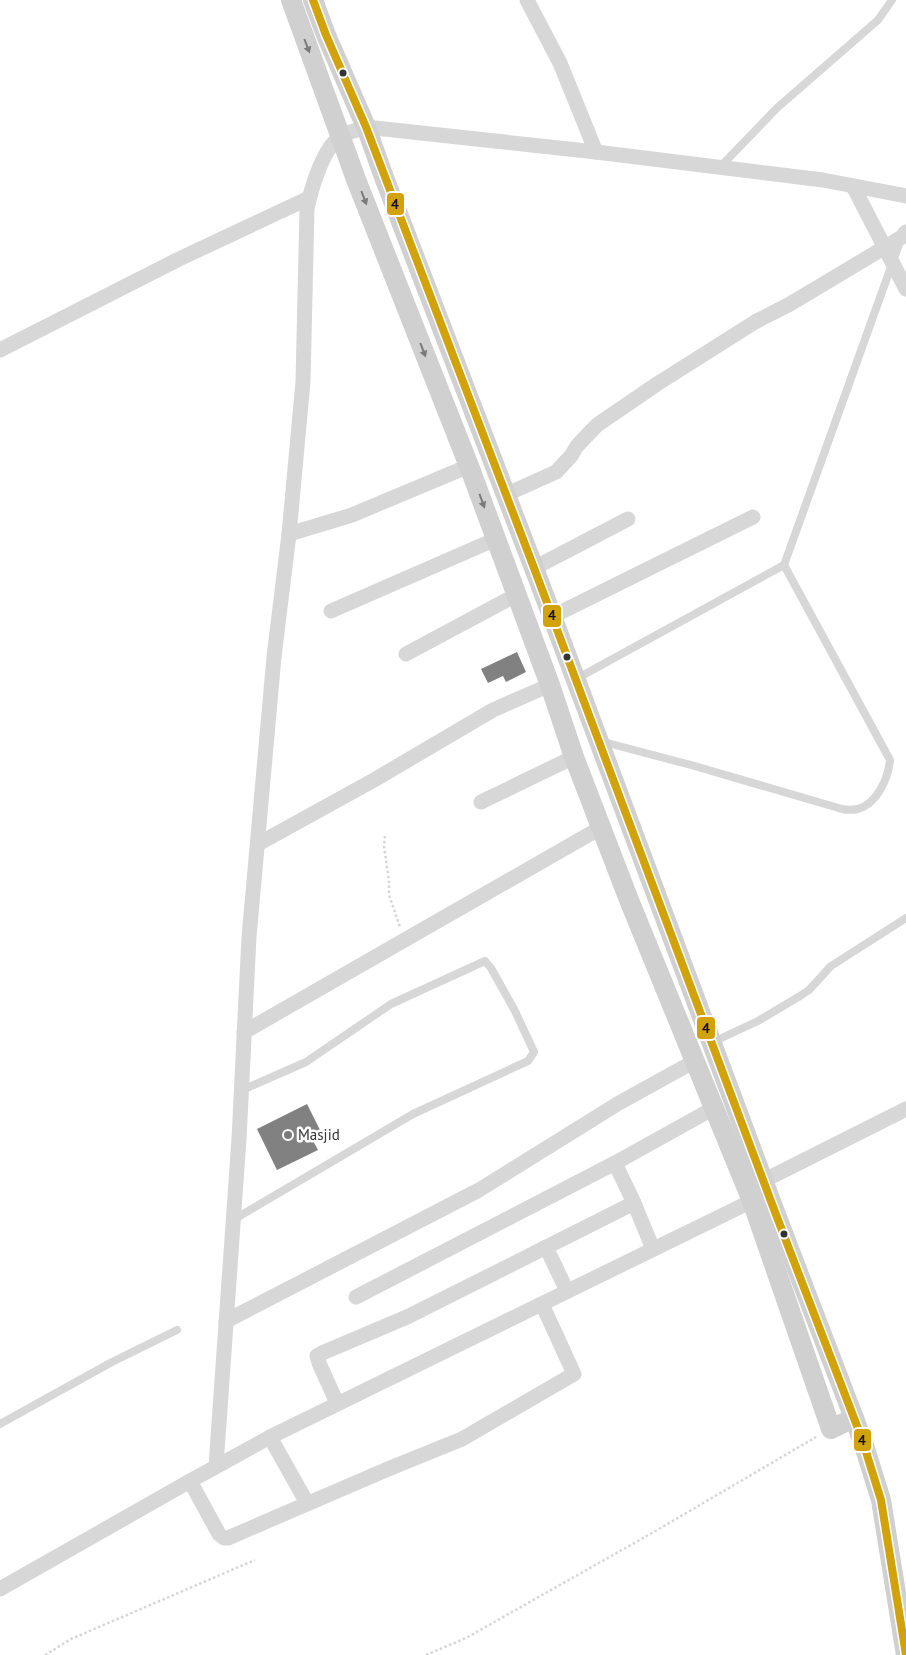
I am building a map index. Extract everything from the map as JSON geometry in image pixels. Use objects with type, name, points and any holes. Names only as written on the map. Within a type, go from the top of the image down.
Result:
[{"type":"street","points":[[291,0],[340,136],[469,466],[550,686],[574,757],[629,900],[714,1108],[761,1192],[854,1418],[881,1500],[906,1655]]},
{"type":"street","points":[[313,0],[366,127],[388,190],[534,568],[574,680],[711,1043],[761,1192],[830,1429],[854,1418]]},
{"type":"street","points":[[528,0],[560,64],[596,152]]},
{"type":"street","points":[[216,1466],[233,1220],[249,937],[274,657],[289,534],[304,382],[306,238],[309,198],[329,149],[340,136],[366,127],[596,152],[823,180],[906,196]]},
{"type":"street","points":[[853,186],[906,290]]},
{"type":"street","points":[[0,350],[177,260],[309,198]]},
{"type":"street","points":[[505,495],[556,472],[596,425],[656,384],[755,322],[790,304],[904,235]]},
{"type":"street","points":[[289,534],[352,515],[469,466]]},
{"type":"street","points":[[551,617],[752,517]]},
{"type":"street","points":[[534,568],[628,519]]},
{"type":"street","points":[[331,611],[496,539]]},
{"type":"street","points":[[406,654],[516,595]]},
{"type":"street","points":[[258,844],[374,780],[493,710],[550,686]]},
{"type":"street","points":[[480,802],[574,757]]},
{"type":"street","points":[[244,1032],[602,826]]},
{"type":"street","points":[[653,960],[676,950]]},
{"type":"street","points":[[226,1320],[479,1190],[619,1103],[695,1061]]},
{"type":"street","points":[[356,1296],[615,1163],[714,1108]]},
{"type":"street","points":[[0,1590],[270,1437],[652,1250],[761,1192],[906,1109]]},
{"type":"street","points":[[615,1163],[634,1203],[652,1250]]},
{"type":"street","points":[[338,1404],[319,1363],[318,1356],[322,1352],[407,1317],[634,1203]]},
{"type":"street","points":[[546,1247],[567,1291]]},
{"type":"street","points":[[190,1481],[219,1534],[224,1538],[228,1538],[462,1439],[572,1377],[574,1374],[542,1304]]},
{"type":"street","points":[[270,1437],[307,1503]]},
{"type":"lane","points":[[720,168],[777,108],[878,20],[892,0]]},
{"type":"lane","points":[[574,680],[784,565],[892,263],[904,235]]},
{"type":"lane","points":[[597,741],[691,764],[842,810],[860,809],[869,802],[883,784],[890,760],[784,565]]},
{"type":"lane","points":[[711,1043],[758,1021],[800,996],[809,990],[830,966],[906,918]]},
{"type":"lane","points":[[233,1220],[413,1114],[528,1061],[534,1052],[515,1011],[491,968],[485,962],[391,1004],[306,1062],[240,1091]]},
{"type":"lane","points":[[0,1424],[112,1362],[177,1330]]},
{"type":"path","points":[[384,836],[389,895],[404,940]]},
{"type":"path","points":[[426,1655],[466,1638],[652,1533],[830,1429]]},
{"type":"path","points":[[45,1655],[70,1639],[255,1560]]},
{"type":"building","points":[[517,652],[526,672],[506,682],[503,676],[488,683],[481,669]]},
{"type":"building","name":"Masjid","points":[[307,1104],[321,1132],[311,1137],[318,1150],[277,1170],[257,1129]]},
{"type":"transit line","name":"4","points":[[313,0],[366,127],[862,1439],[881,1500],[906,1655]]},
{"type":"place","name":"Masjid","points":[[288,1135]]}]
